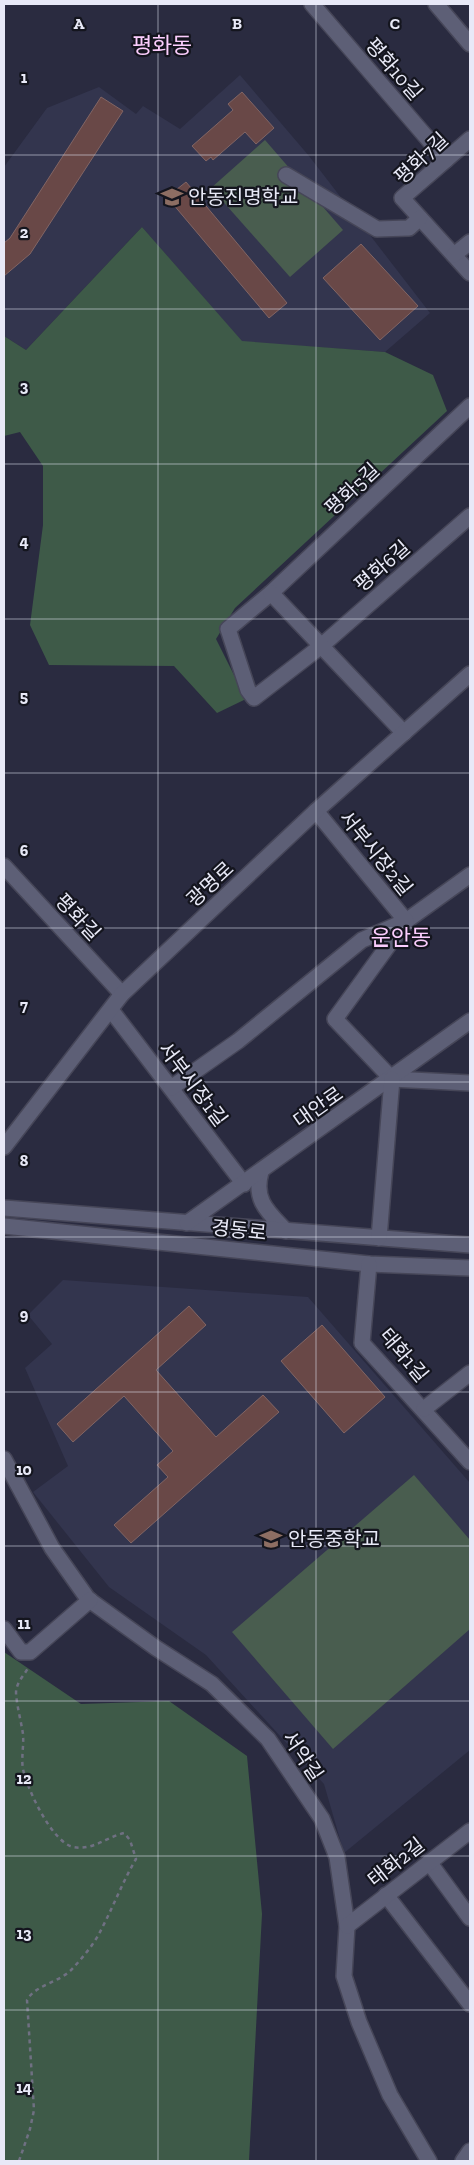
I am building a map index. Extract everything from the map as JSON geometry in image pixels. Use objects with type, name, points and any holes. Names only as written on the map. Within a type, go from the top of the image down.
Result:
[{"type":"street","name":"평화10길","points":[[312,4],[446,160]]},
{"type":"street","points":[[436,4],[470,44]]},
{"type":"street","name":"평화7길","points":[[470,139],[402,198],[470,273]]},
{"type":"street","points":[[286,175],[377,229],[409,228],[420,218]]},
{"type":"street","points":[[454,255],[470,242]]},
{"type":"street","name":"평화5길","points":[[320,647],[254,698],[248,690],[228,629],[467,416]]},
{"type":"street","name":"평화6길","points":[[320,647],[470,516]]},
{"type":"street","points":[[270,593],[404,732]]},
{"type":"street","name":"광명로","points":[[4,1147],[122,994],[316,811],[470,674]]},
{"type":"street","name":"서부시장2길","points":[[316,811],[406,921]]},
{"type":"street","name":"평화길","points":[[4,866],[122,994]]},
{"type":"street","name":"서부시장2길","points":[[392,1078],[335,1019],[406,921],[470,875]]},
{"type":"street","points":[[171,1088],[238,1041],[362,940],[406,921]]},
{"type":"street","name":"서부시장1길","points":[[110,1010],[244,1184]]},
{"type":"street","name":"대안로","points":[[187,1223],[470,1021]]},
{"type":"street","points":[[379,1238],[392,1078],[470,1083]]},
{"type":"street","points":[[261,1172],[258,1191],[262,1203],[286,1231]]},
{"type":"street","name":"경동로","points":[[4,1208],[470,1244]]},
{"type":"street","name":"경동로","points":[[5,1226],[369,1264],[470,1268]]},
{"type":"street","name":"태화1길","points":[[369,1264],[362,1342],[470,1462]]},
{"type":"street","name":"태화1길","points":[[424,1409],[470,1373]]},
{"type":"street","name":"서악길","points":[[4,1458],[52,1548],[90,1600],[156,1648],[212,1684],[268,1739],[322,1819],[337,1857],[346,1926],[344,1976],[360,2022],[390,2095],[430,2161]]},
{"type":"street","points":[[4,1630],[21,1652],[30,1652],[90,1600]]},
{"type":"street","name":"태화2길","points":[[346,1926],[470,1831]]},
{"type":"street","points":[[428,1862],[470,1918]]},
{"type":"street","points":[[386,1895],[470,2004]]},
{"type":"street","points":[[463,2161],[470,2151]]},
{"type":"path","points":[[20,2161],[34,2110],[27,2000],[31,1992],[66,1976],[89,1949],[102,1928],[125,1876],[136,1859],[130,1840],[124,1833],[114,1835],[97,1845],[79,1848],[65,1844],[55,1833],[37,1806],[25,1778],[23,1736],[16,1692],[19,1682],[29,1667],[30,1652]]},
{"type":"shaded area","name":"안동진명학교","points":[[240,75],[309,156],[430,313],[385,352],[242,342],[142,227],[26,350],[4,336],[4,167],[47,108],[99,87],[136,114],[143,106],[180,129]]},
{"type":"shaded area","name":"안동중학교","points":[[63,1280],[308,1297],[470,1483],[470,1750],[344,1853],[324,1784],[206,1655],[109,1587],[33,1492],[68,1466],[25,1368],[52,1344],[28,1315]]},
{"type":"green space","points":[[265,140],[343,230],[290,277],[211,188]]},
{"type":"green space","points":[[142,227],[242,341],[385,352],[433,375],[447,411],[235,608],[216,639],[246,699],[217,713],[174,666],[49,665],[30,625],[43,525],[43,466],[20,432],[4,436],[4,336],[26,350]]},
{"type":"green space","points":[[414,1475],[470,1540],[470,1629],[333,1749],[232,1632]]},
{"type":"green space","points":[[4,1652],[81,1704],[169,1701],[247,1756],[262,1914],[249,2161],[4,2161]]},
{"type":"building","points":[[242,92],[274,128],[256,144],[245,132],[213,160],[211,157],[206,161],[192,146],[233,110],[228,104]]},
{"type":"building","points":[[101,97],[123,111],[30,254],[4,276],[4,243],[10,238]]},
{"type":"building","points":[[186,182],[287,303],[269,318],[167,197]]},
{"type":"building","points":[[361,244],[418,306],[380,340],[323,278]]},
{"type":"building","points":[[189,1306],[206,1325],[156,1370],[216,1437],[263,1395],[279,1412],[131,1543],[114,1525],[168,1477],[157,1465],[173,1451],[124,1396],[73,1442],[57,1424]]},
{"type":"building","points":[[322,1325],[385,1397],[344,1433],[281,1361]]},
{"type":"place","name":"안동진명학교","points":[[172,197]]},
{"type":"place","name":"안동중학교","points":[[271,1539]]},
{"type":"district","name":"평화동","points":[[162,45]]},
{"type":"district","name":"운안동","points":[[401,937]]}]
